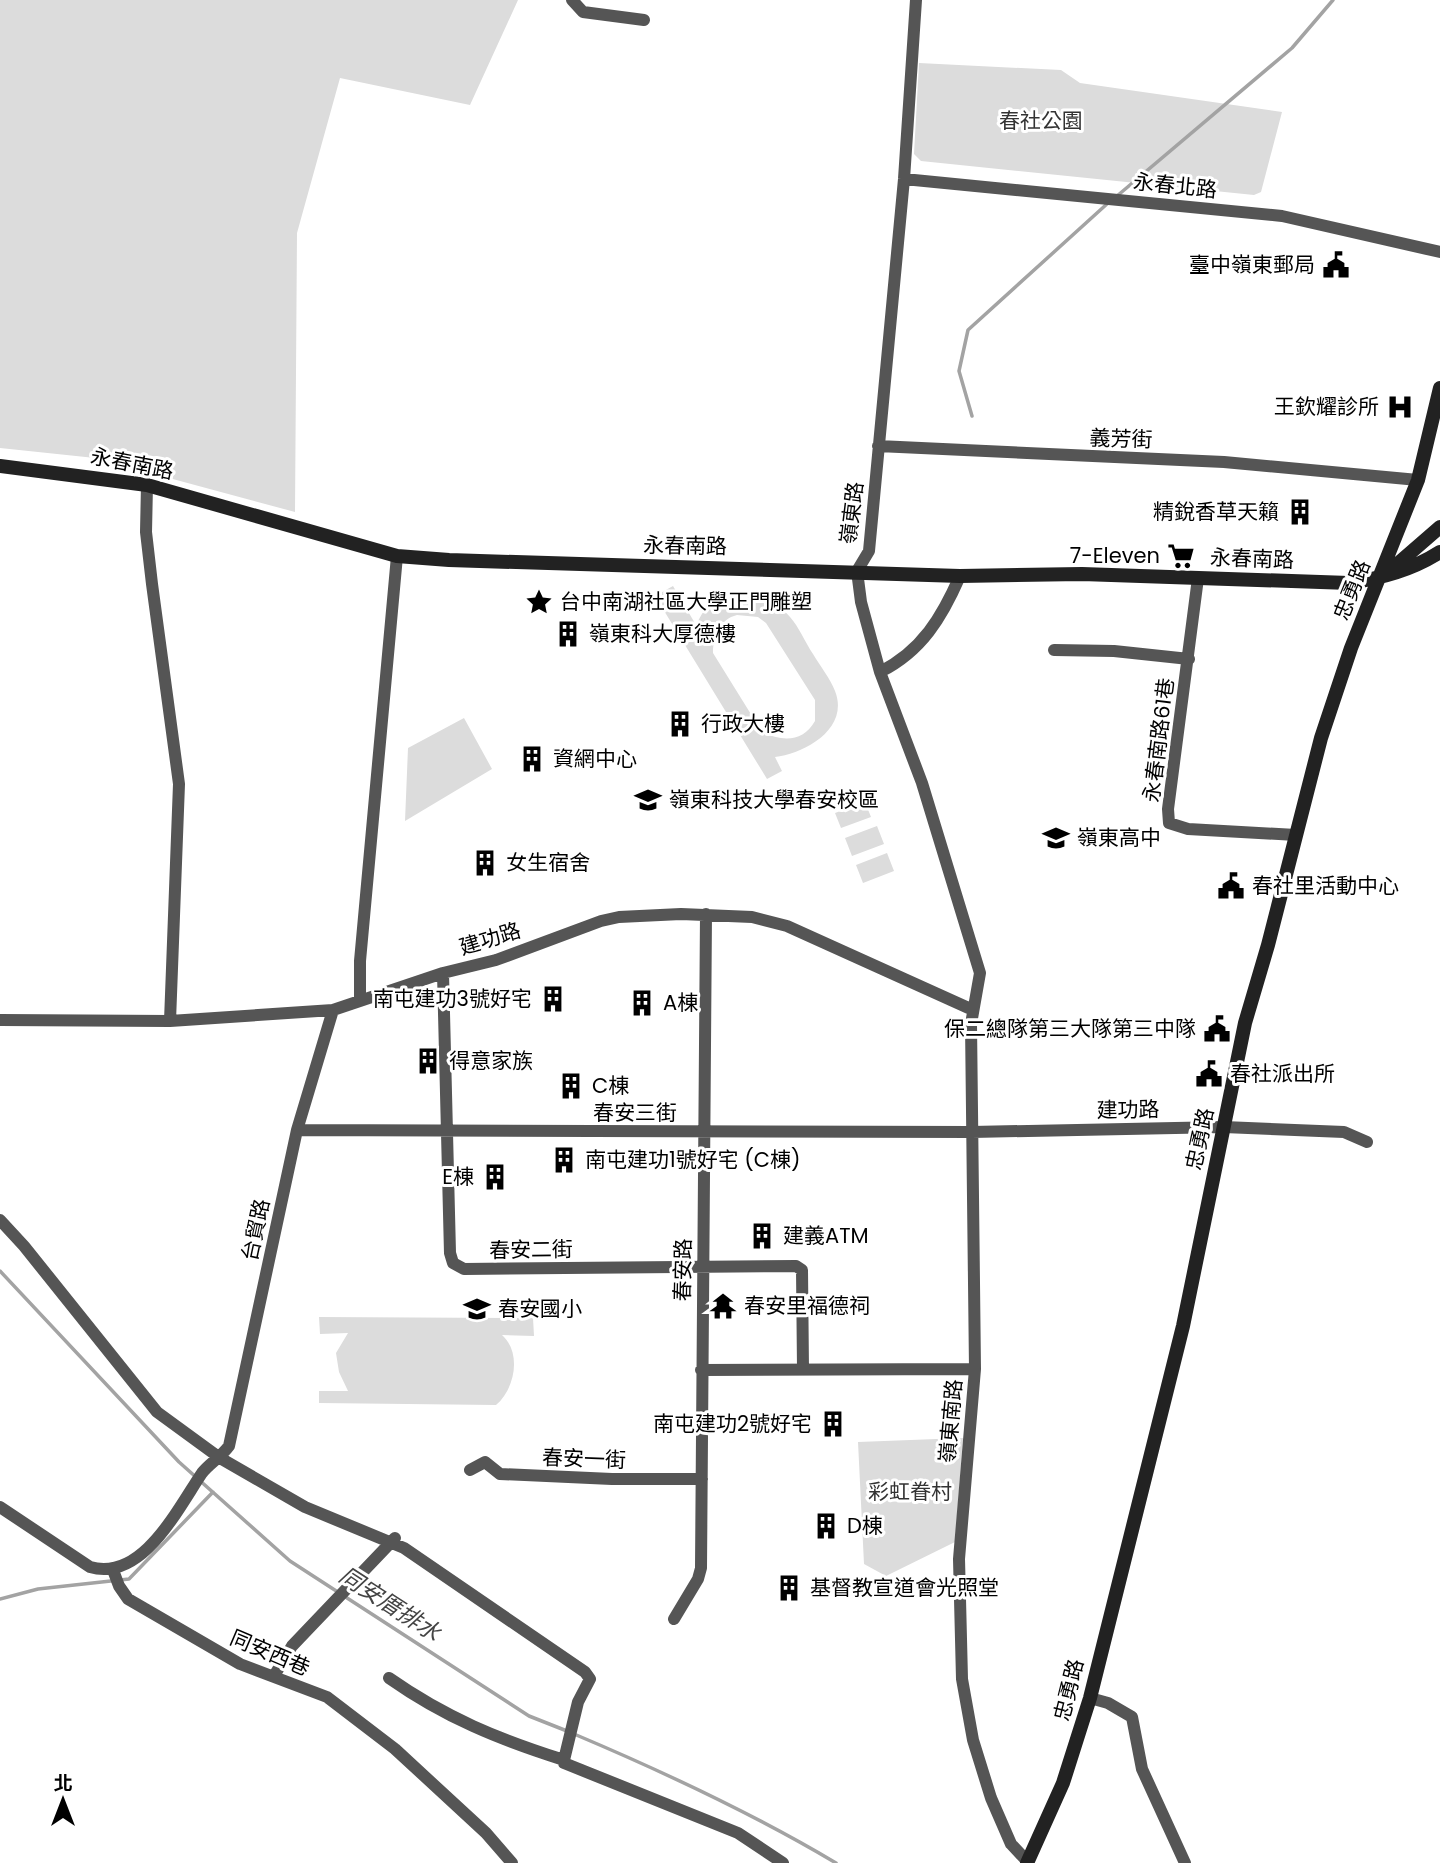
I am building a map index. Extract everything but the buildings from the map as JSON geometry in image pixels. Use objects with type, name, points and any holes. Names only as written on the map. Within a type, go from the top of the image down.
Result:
[{"type":"street","points":[[572,0],[583,12],[644,20]]},
{"type":"street","name":"嶺東路","points":[[916,0],[904,179],[869,551],[857,571],[861,601],[880,672],[922,783],[979,973],[973,1010]]},
{"type":"street","name":"永春北路","points":[[904,179],[1282,216],[1440,252]]},
{"type":"street","name":"忠勇路","points":[[1028,1862],[1068,1770],[1090,1698],[1183,1326],[1245,1023],[1268,945],[1321,738],[1351,648],[1418,480],[1440,388]]},
{"type":"street","name":"義芳街","points":[[878,446],[1224,462],[1418,480]]},
{"type":"street","name":"永春南路","points":[[0,466],[147,485],[397,556],[960,576],[1082,574],[1349,583],[1380,578],[1424,562],[1440,552]]},
{"type":"street","points":[[147,485],[146,532],[179,784],[170,1021]]},
{"type":"street","points":[[1380,578],[1440,527]]},
{"type":"street","points":[[360,999],[360,961],[397,556]]},
{"type":"street","points":[[880,672],[901,661],[922,643],[942,613],[960,576]]},
{"type":"street","name":"永春南路61巷","points":[[1198,578],[1168,808],[1169,823],[1188,829],[1296,835]]},
{"type":"street","points":[[1054,650],[1114,651],[1189,659]]},
{"type":"street","name":"建功路","points":[[0,1020],[170,1021],[333,1010],[443,973],[496,960],[619,917],[706,914],[752,917],[787,926],[973,1010]]},
{"type":"street","name":"春安路","points":[[674,1619],[698,1579],[701,1568],[706,914]]},
{"type":"street","name":"春安二街","points":[[443,973],[450,1253],[453,1263],[464,1269],[796,1266],[802,1270],[803,1369]]},
{"type":"street","name":"台貿路","points":[[220,1458],[229,1447],[298,1130],[333,1010]]},
{"type":"street","name":"嶺東南路","points":[[973,1010],[970,1073],[975,1369],[959,1559],[962,1679],[973,1741],[991,1798],[1011,1844],[1028,1862]]},
{"type":"street","name":"建功路","points":[[972,1132],[1224,1127],[1344,1132],[1367,1142]]},
{"type":"street","name":"春安三街","points":[[298,1130],[972,1132]]},
{"type":"street","points":[[0,1220],[24,1246],[156,1412],[220,1458],[305,1507],[393,1539],[585,1672],[590,1679],[578,1702],[564,1763],[738,1833],[783,1863]]},
{"type":"street","points":[[701,1370],[975,1369]]},
{"type":"street","points":[[0,1507],[90,1567],[113,1570],[125,1567],[137,1559],[181,1509],[205,1470],[220,1458]]},
{"type":"street","name":"春安一街","points":[[470,1470],[485,1462],[500,1474],[511,1475],[702,1479]]},
{"type":"street","points":[[274,1676],[292,1646],[393,1539]]},
{"type":"street","name":"同安西巷","points":[[113,1570],[118,1586],[128,1599],[219,1653],[327,1697],[357,1718],[421,1772],[486,1833],[512,1863]]},
{"type":"street","points":[[389,1678],[426,1704],[472,1728],[564,1756]]},
{"type":"street","points":[[1090,1698],[1108,1703],[1132,1717],[1142,1769],[1185,1863]]},
{"type":"green space","points":[[0,0],[518,0],[470,105],[340,78],[297,233],[295,512],[95,458],[0,448]]},
{"type":"green space","name":"春社公園","points":[[919,63],[1061,70],[1080,83],[1282,112],[1261,192],[1254,195],[921,161],[914,154]]},
{"type":"green space","points":[[673,586],[696,625],[704,611],[713,603],[735,595],[760,598],[782,609],[796,625],[835,691],[838,705],[830,728],[811,745],[775,757],[782,771],[767,779],[655,596]],"holes":[[[737,615],[758,617],[766,623],[815,700],[815,721],[805,733],[792,738],[762,732],[713,653],[714,640],[726,620]]]},
{"type":"green space","points":[[464,718],[492,769],[405,821],[408,748]]},
{"type":"green space","points":[[865,802],[871,817],[841,828],[835,813]]},
{"type":"green space","points":[[877,826],[884,844],[852,856],[845,838]]},
{"type":"green space","points":[[887,853],[894,871],[863,883],[856,865]]},
{"type":"green space","points":[[319,1317],[533,1318],[534,1336],[502,1335],[512,1351],[514,1371],[508,1390],[496,1405],[319,1403],[319,1391],[348,1391],[339,1372],[336,1353],[348,1333],[320,1334]]},
{"type":"green space","name":"彩虹眷村","points":[[963,1438],[955,1542],[886,1576],[864,1564],[858,1442]]},
{"type":"waterway","points":[[1117,196],[1292,48],[1333,0]]},
{"type":"waterway","points":[[972,416],[959,371],[968,330],[1108,203]]},
{"type":"waterway","name":"同安厝排水","points":[[0,1271],[179,1462],[290,1561],[529,1716],[567,1731]]},
{"type":"waterway","points":[[0,1599],[38,1589],[129,1579],[213,1492]]},
{"type":"waterway","name":"同安厝排水","points":[[574,1734],[707,1794],[836,1863]]},
{"type":"place","name":"臺中嶺東郵局","points":[[1336,265]]},
{"type":"place","name":"王欽耀診所","points":[[1400,407]]},
{"type":"place","name":"精銳香草天籟","points":[[1300,512]]},
{"type":"place","name":"7-Eleven","points":[[1181,556]]},
{"type":"place","name":"台中南湖社區大學正門雕塑","points":[[539,602]]},
{"type":"place","name":"嶺東科大厚德樓","points":[[568,634]]},
{"type":"place","name":"行政大樓","points":[[680,724]]},
{"type":"place","name":"資網中心","points":[[532,759]]},
{"type":"place","name":"嶺東科技大學春安校區","points":[[648,800]]},
{"type":"place","name":"嶺東高中","points":[[1056,838]]},
{"type":"place","name":"女生宿舍","points":[[485,863]]},
{"type":"place","name":"春社里活動中心","points":[[1231,886]]},
{"type":"place","name":"南屯建功3號好宅","points":[[553,999]]},
{"type":"place","name":"A棟","points":[[642,1003]]},
{"type":"place","name":"保二總隊第三大隊第三中隊","points":[[1217,1029]]},
{"type":"place","name":"得意家族","points":[[428,1061]]},
{"type":"place","name":"春社派出所","points":[[1209,1074]]},
{"type":"place","name":"C棟","points":[[571,1086]]},
{"type":"place","name":"南屯建功1號好宅 (C棟)","points":[[564,1160]]},
{"type":"place","name":"E棟","points":[[495,1177]]},
{"type":"place","name":"建義ATM","points":[[762,1236]]},
{"type":"place","name":"春安里福德祠","points":[[723,1306]]},
{"type":"place","name":"春安國小","points":[[477,1309]]},
{"type":"place","name":"南屯建功2號好宅","points":[[833,1424]]},
{"type":"place","name":"D棟","points":[[826,1526]]},
{"type":"place","name":"基督教宣道會光照堂","points":[[789,1588]]}]
